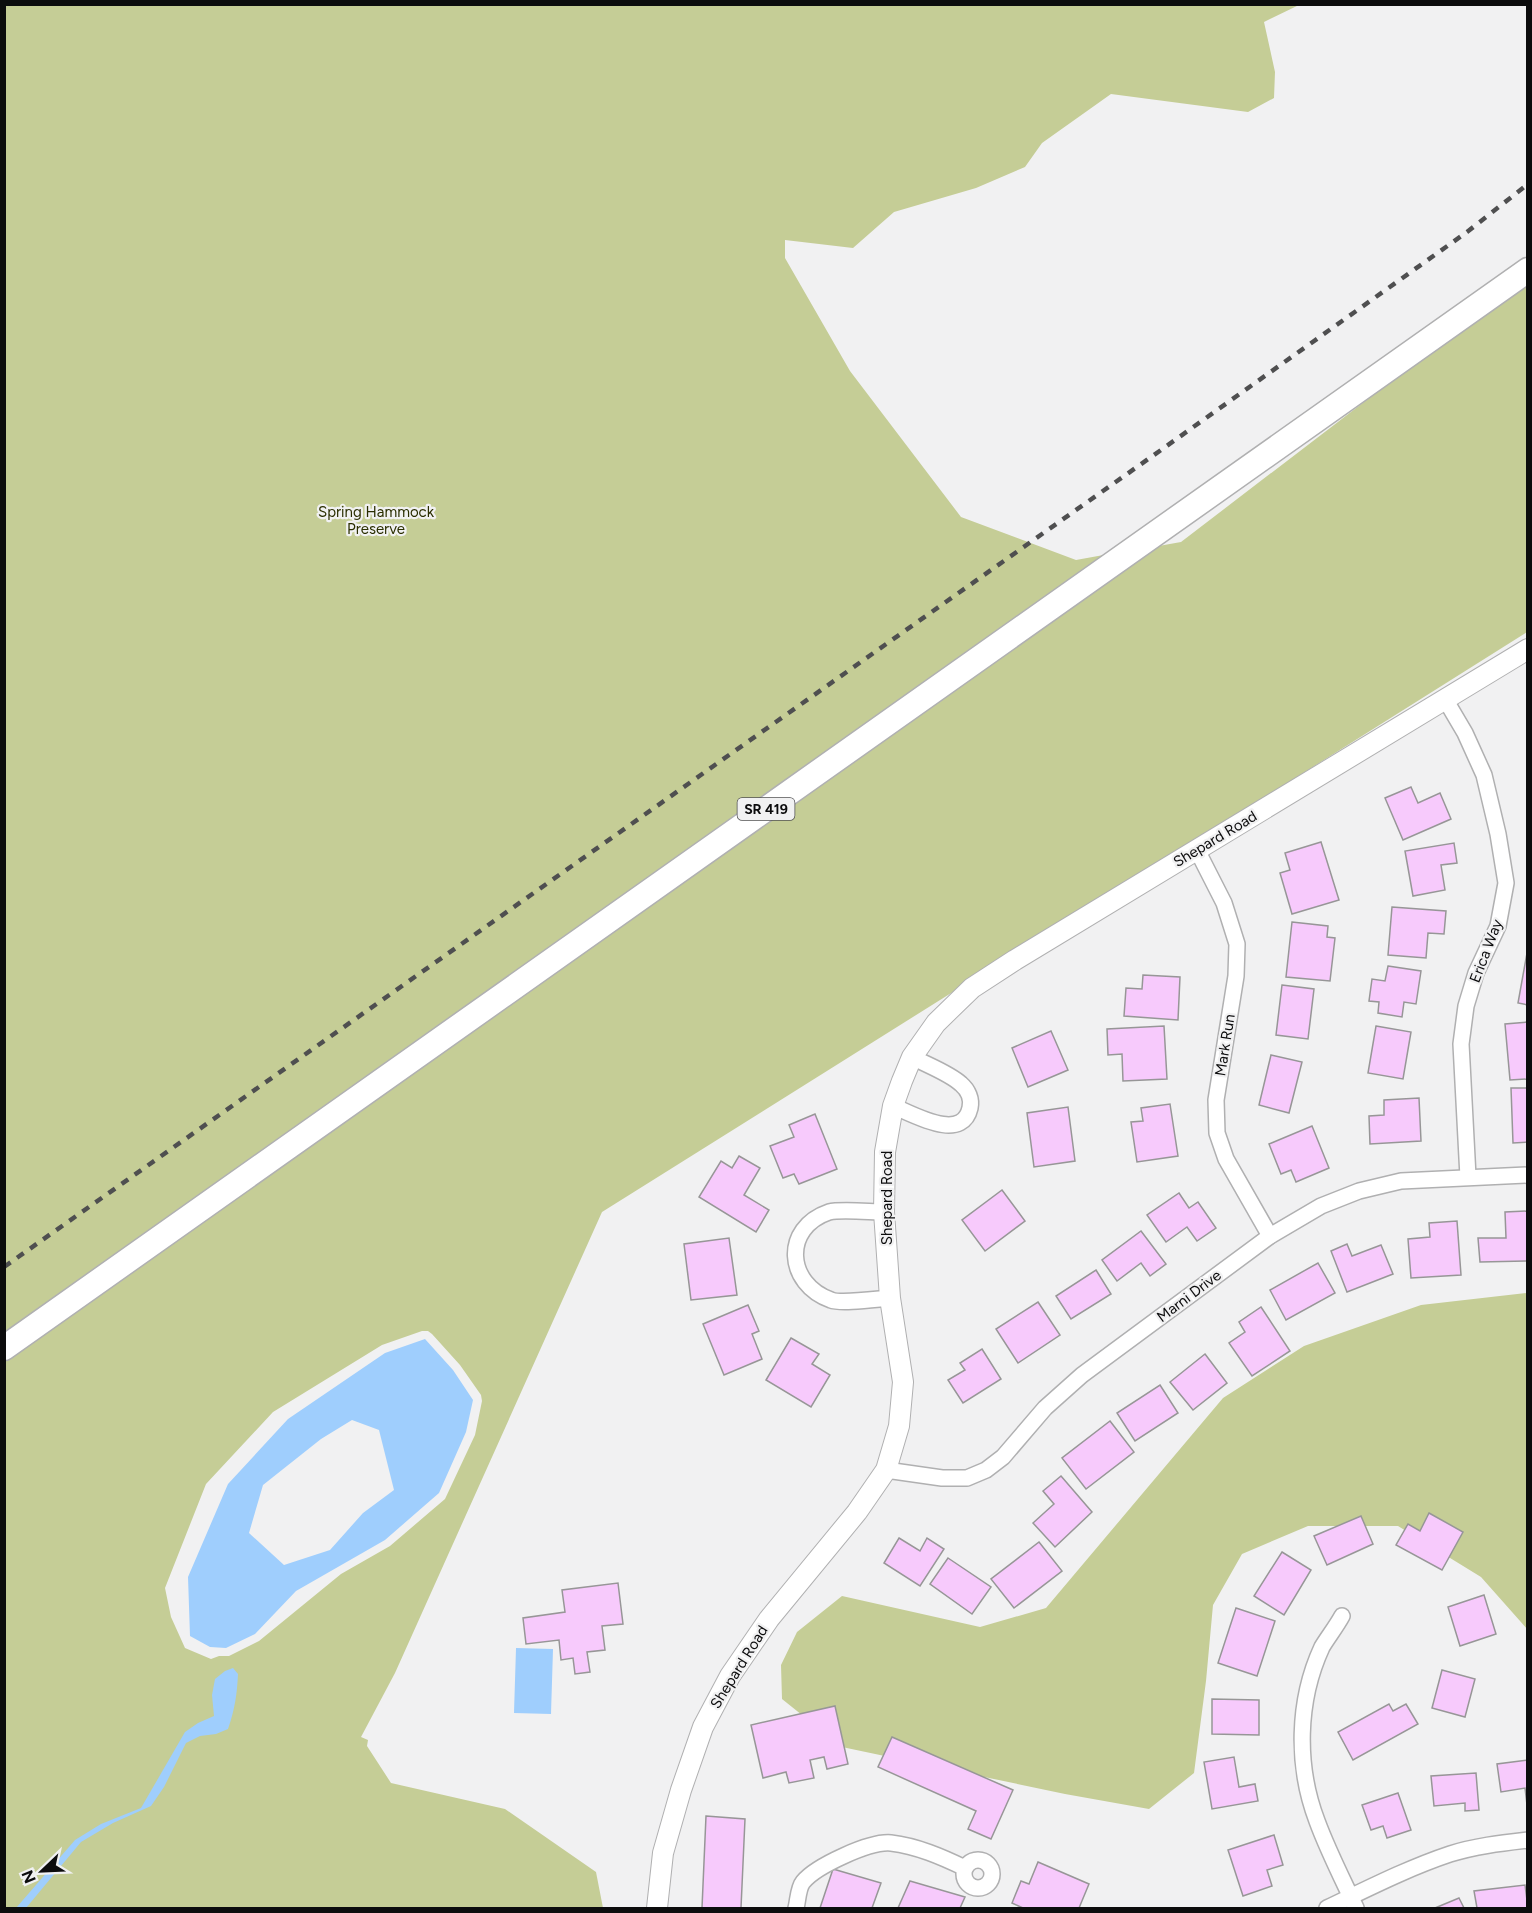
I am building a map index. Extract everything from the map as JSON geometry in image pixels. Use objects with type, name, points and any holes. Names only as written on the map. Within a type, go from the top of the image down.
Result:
[{"type":"main road","name":"SR 419","points":[[4,1348],[1527,270]]},
{"type":"street","name":"Shepard Road","points":[[657,1908],[663,1853],[681,1790],[703,1727],[730,1676],[769,1619],[857,1512],[886,1470],[899,1426],[903,1383],[890,1298],[885,1212],[885,1152],[893,1106],[912,1057],[936,1023],[972,988],[1527,649]]},
{"type":"street","name":"Erica Way","points":[[1445,699],[1465,733],[1484,775],[1498,834],[1506,883],[1498,926],[1476,973],[1466,1006],[1462,1035],[1468,1177]]},
{"type":"street","name":"Mark Run","points":[[1197,850],[1224,903],[1237,944],[1236,976],[1216,1100],[1217,1133],[1226,1159],[1270,1236]]},
{"type":"street","points":[[893,1106],[939,1125],[952,1125],[961,1121],[968,1114],[971,1104],[968,1092],[960,1083],[912,1057]]},
{"type":"street","name":"Marni Drive","points":[[886,1470],[942,1479],[967,1478],[986,1470],[1003,1457],[1045,1408],[1082,1375],[1270,1236],[1321,1206],[1359,1191],[1401,1181],[1527,1175]]},
{"type":"street","points":[[885,1212],[831,1211],[813,1220],[802,1231],[795,1251],[800,1275],[812,1291],[833,1301],[890,1298]]},
{"type":"street","points":[[1342,1617],[1323,1646],[1309,1683],[1302,1729],[1304,1773],[1316,1820],[1354,1903]]},
{"type":"street","points":[[1328,1908],[1354,1903],[1408,1870],[1452,1854],[1527,1840]]},
{"type":"street","points":[[796,1908],[801,1884],[821,1866],[856,1851],[889,1843],[934,1854],[965,1868]]},
{"type":"green space","name":"Spring Hammock Preserve","points":[[4,5],[1299,5],[1264,22],[1275,72],[1274,98],[1248,112],[1111,94],[1042,143],[1025,167],[976,188],[894,212],[853,248],[785,240],[785,258],[850,371],[961,517],[1076,560],[1109,554],[4,1336]]},
{"type":"green space","points":[[1527,282],[1527,632],[1197,840],[1010,952],[966,980],[956,990],[602,1212],[395,1673],[361,1737],[368,1740],[367,1746],[391,1783],[505,1809],[596,1872],[603,1908],[5,1908],[4,1360],[1153,547],[1181,542],[1441,343]],"holes":[[[428,1331],[460,1365],[481,1395],[482,1401],[475,1435],[445,1499],[390,1546],[341,1574],[259,1641],[229,1656],[211,1659],[185,1648],[171,1617],[165,1588],[206,1484],[273,1412],[382,1345]]]},
{"type":"green space","points":[[1527,1293],[1527,1629],[1481,1577],[1398,1526],[1308,1526],[1242,1554],[1213,1605],[1194,1773],[1149,1809],[1065,1794],[842,1747],[782,1699],[781,1665],[797,1632],[842,1596],[980,1627],[1046,1608],[1223,1398],[1304,1346],[1421,1305]]},
{"type":"water","points":[[425,1339],[453,1370],[473,1400],[466,1432],[439,1493],[385,1540],[296,1591],[255,1634],[226,1648],[210,1647],[190,1636],[188,1577],[228,1484],[288,1419],[385,1353]],"holes":[[[352,1420],[379,1430],[394,1490],[363,1513],[330,1550],[284,1565],[249,1533],[263,1485],[321,1439]]]},
{"type":"water","points":[[516,1648],[553,1649],[551,1714],[514,1713]]},
{"type":"water","points":[[233,1668],[238,1674],[238,1681],[228,1729],[216,1734],[200,1736],[186,1743],[164,1787],[151,1806],[113,1823],[81,1842],[26,1908],[16,1908],[75,1840],[101,1824],[141,1808],[185,1732],[214,1716],[212,1695],[215,1679]]},
{"type":"building","points":[[1411,787],[1418,803],[1440,793],[1451,819],[1403,840],[1385,798]]},
{"type":"building","points":[[1321,842],[1339,900],[1292,914],[1280,873],[1290,870],[1285,853]]},
{"type":"building","points":[[1454,843],[1457,863],[1441,865],[1445,890],[1413,896],[1405,851]]},
{"type":"building","points":[[1392,907],[1446,911],[1444,934],[1428,933],[1426,958],[1388,955]]},
{"type":"building","points":[[1292,922],[1328,926],[1327,937],[1335,938],[1330,981],[1286,977]]},
{"type":"building","points":[[1528,953],[1528,1005],[1518,1003]]},
{"type":"building","points":[[1388,966],[1421,971],[1416,1004],[1404,1002],[1402,1017],[1378,1013],[1379,1002],[1369,1001],[1372,979],[1385,981]]},
{"type":"building","points":[[1143,975],[1180,977],[1178,1020],[1124,1016],[1126,988],[1142,989]]},
{"type":"building","points":[[1282,985],[1314,989],[1308,1039],[1276,1035]]},
{"type":"building","points":[[1528,1022],[1528,1079],[1510,1080],[1505,1024]]},
{"type":"building","points":[[1164,1026],[1167,1079],[1123,1081],[1122,1054],[1108,1055],[1107,1029]]},
{"type":"building","points":[[1376,1026],[1411,1032],[1403,1079],[1368,1073]]},
{"type":"building","points":[[1051,1031],[1068,1070],[1028,1087],[1012,1048]]},
{"type":"building","points":[[1271,1055],[1302,1062],[1289,1113],[1259,1105]]},
{"type":"building","points":[[1511,1088],[1528,1088],[1528,1142],[1513,1143]]},
{"type":"building","points":[[1419,1098],[1421,1141],[1370,1144],[1369,1116],[1384,1115],[1384,1100]]},
{"type":"building","points":[[1170,1104],[1178,1156],[1137,1162],[1131,1122],[1143,1121],[1141,1108]]},
{"type":"building","points":[[1068,1107],[1075,1161],[1034,1167],[1027,1113]]},
{"type":"building","points":[[815,1114],[837,1169],[799,1184],[794,1174],[783,1178],[770,1146],[794,1137],[789,1125]]},
{"type":"building","points":[[1312,1126],[1329,1168],[1296,1182],[1291,1170],[1281,1174],[1269,1144]]},
{"type":"building","points":[[739,1156],[760,1168],[744,1195],[769,1210],[756,1232],[699,1197],[721,1161],[732,1168]]},
{"type":"building","points":[[1002,1190],[1025,1221],[985,1251],[962,1220]]},
{"type":"building","points":[[1179,1193],[1189,1208],[1198,1202],[1216,1228],[1197,1241],[1187,1227],[1166,1242],[1147,1215]]},
{"type":"building","points":[[1528,1211],[1528,1261],[1480,1262],[1478,1238],[1506,1238],[1505,1212]]},
{"type":"building","points":[[1457,1221],[1461,1275],[1411,1278],[1408,1239],[1430,1237],[1429,1223]]},
{"type":"building","points":[[1141,1231],[1166,1264],[1150,1276],[1141,1263],[1117,1281],[1102,1260]]},
{"type":"building","points":[[729,1238],[737,1295],[691,1300],[684,1244]]},
{"type":"building","points":[[1347,1244],[1352,1256],[1381,1245],[1393,1274],[1347,1292],[1331,1251]]},
{"type":"building","points":[[1318,1263],[1335,1293],[1286,1320],[1270,1290]]},
{"type":"building","points":[[1096,1270],[1111,1294],[1071,1319],[1056,1296]]},
{"type":"building","points":[[1038,1302],[1060,1335],[1018,1363],[996,1329]]},
{"type":"building","points":[[748,1305],[759,1331],[752,1334],[762,1359],[724,1375],[703,1324]]},
{"type":"building","points":[[1261,1307],[1290,1351],[1252,1376],[1229,1343],[1245,1332],[1239,1322]]},
{"type":"building","points":[[791,1338],[819,1354],[812,1364],[830,1375],[811,1407],[766,1380]]},
{"type":"building","points":[[982,1349],[1001,1379],[963,1403],[948,1380],[965,1370],[960,1363]]},
{"type":"building","points":[[1205,1354],[1227,1383],[1193,1410],[1170,1382]]},
{"type":"building","points":[[1160,1385],[1178,1413],[1135,1441],[1117,1413]]},
{"type":"building","points":[[1110,1421],[1134,1452],[1086,1489],[1062,1458]]},
{"type":"building","points":[[1061,1476],[1092,1512],[1055,1547],[1033,1523],[1054,1504],[1043,1491]]},
{"type":"building","points":[[1429,1513],[1463,1532],[1442,1570],[1396,1545],[1408,1524],[1420,1531]]},
{"type":"building","points":[[1361,1516],[1373,1544],[1327,1565],[1314,1536]]},
{"type":"building","points":[[899,1538],[920,1551],[927,1538],[944,1549],[920,1586],[884,1563]]},
{"type":"building","points":[[1039,1542],[1062,1571],[1014,1608],[991,1579]]},
{"type":"building","points":[[1282,1552],[1311,1570],[1284,1615],[1254,1596]]},
{"type":"building","points":[[948,1558],[991,1587],[972,1614],[930,1584]]},
{"type":"building","points":[[618,1583],[623,1624],[602,1626],[605,1650],[587,1652],[590,1672],[575,1674],[573,1658],[561,1660],[559,1640],[526,1644],[523,1618],[565,1612],[562,1590]]},
{"type":"building","points":[[1484,1595],[1496,1634],[1460,1646],[1448,1607]]},
{"type":"building","points":[[1236,1608],[1275,1621],[1257,1676],[1218,1663]]},
{"type":"building","points":[[1442,1670],[1475,1679],[1465,1717],[1432,1708]]},
{"type":"building","points":[[1212,1699],[1259,1700],[1259,1735],[1212,1734]]},
{"type":"building","points":[[1389,1704],[1393,1711],[1406,1704],[1418,1724],[1353,1760],[1338,1732]]},
{"type":"building","points":[[835,1706],[848,1764],[827,1769],[824,1757],[810,1760],[814,1778],[789,1783],[786,1772],[763,1778],[751,1725]]},
{"type":"building","points":[[892,1737],[1013,1790],[991,1839],[968,1829],[976,1811],[878,1767]]},
{"type":"building","points":[[1234,1757],[1239,1787],[1255,1784],[1258,1801],[1212,1809],[1204,1762]]},
{"type":"building","points":[[1528,1760],[1527,1805],[1525,1788],[1501,1792],[1497,1764]]},
{"type":"building","points":[[1476,1773],[1479,1810],[1465,1811],[1465,1803],[1434,1806],[1431,1776]]},
{"type":"building","points":[[1398,1793],[1411,1830],[1387,1838],[1383,1826],[1371,1830],[1362,1805]]},
{"type":"building","points":[[706,1816],[745,1819],[741,1908],[702,1908]]},
{"type":"building","points":[[1274,1835],[1283,1865],[1267,1870],[1272,1886],[1243,1896],[1228,1850]]},
{"type":"building","points":[[1038,1862],[1089,1884],[1079,1908],[1023,1908],[1012,1903],[1021,1881],[1029,1884]]},
{"type":"building","points":[[833,1869],[881,1883],[872,1908],[820,1908]]},
{"type":"building","points":[[910,1881],[965,1897],[960,1908],[898,1908]]},
{"type":"building","points":[[1525,1885],[1528,1908],[1477,1908],[1474,1891]]},
{"type":"building","points":[[1459,1898],[1464,1908],[1435,1908]]},
{"type":"railway","points":[[4,1267],[1161,450],[1467,232],[1528,184]]}]
